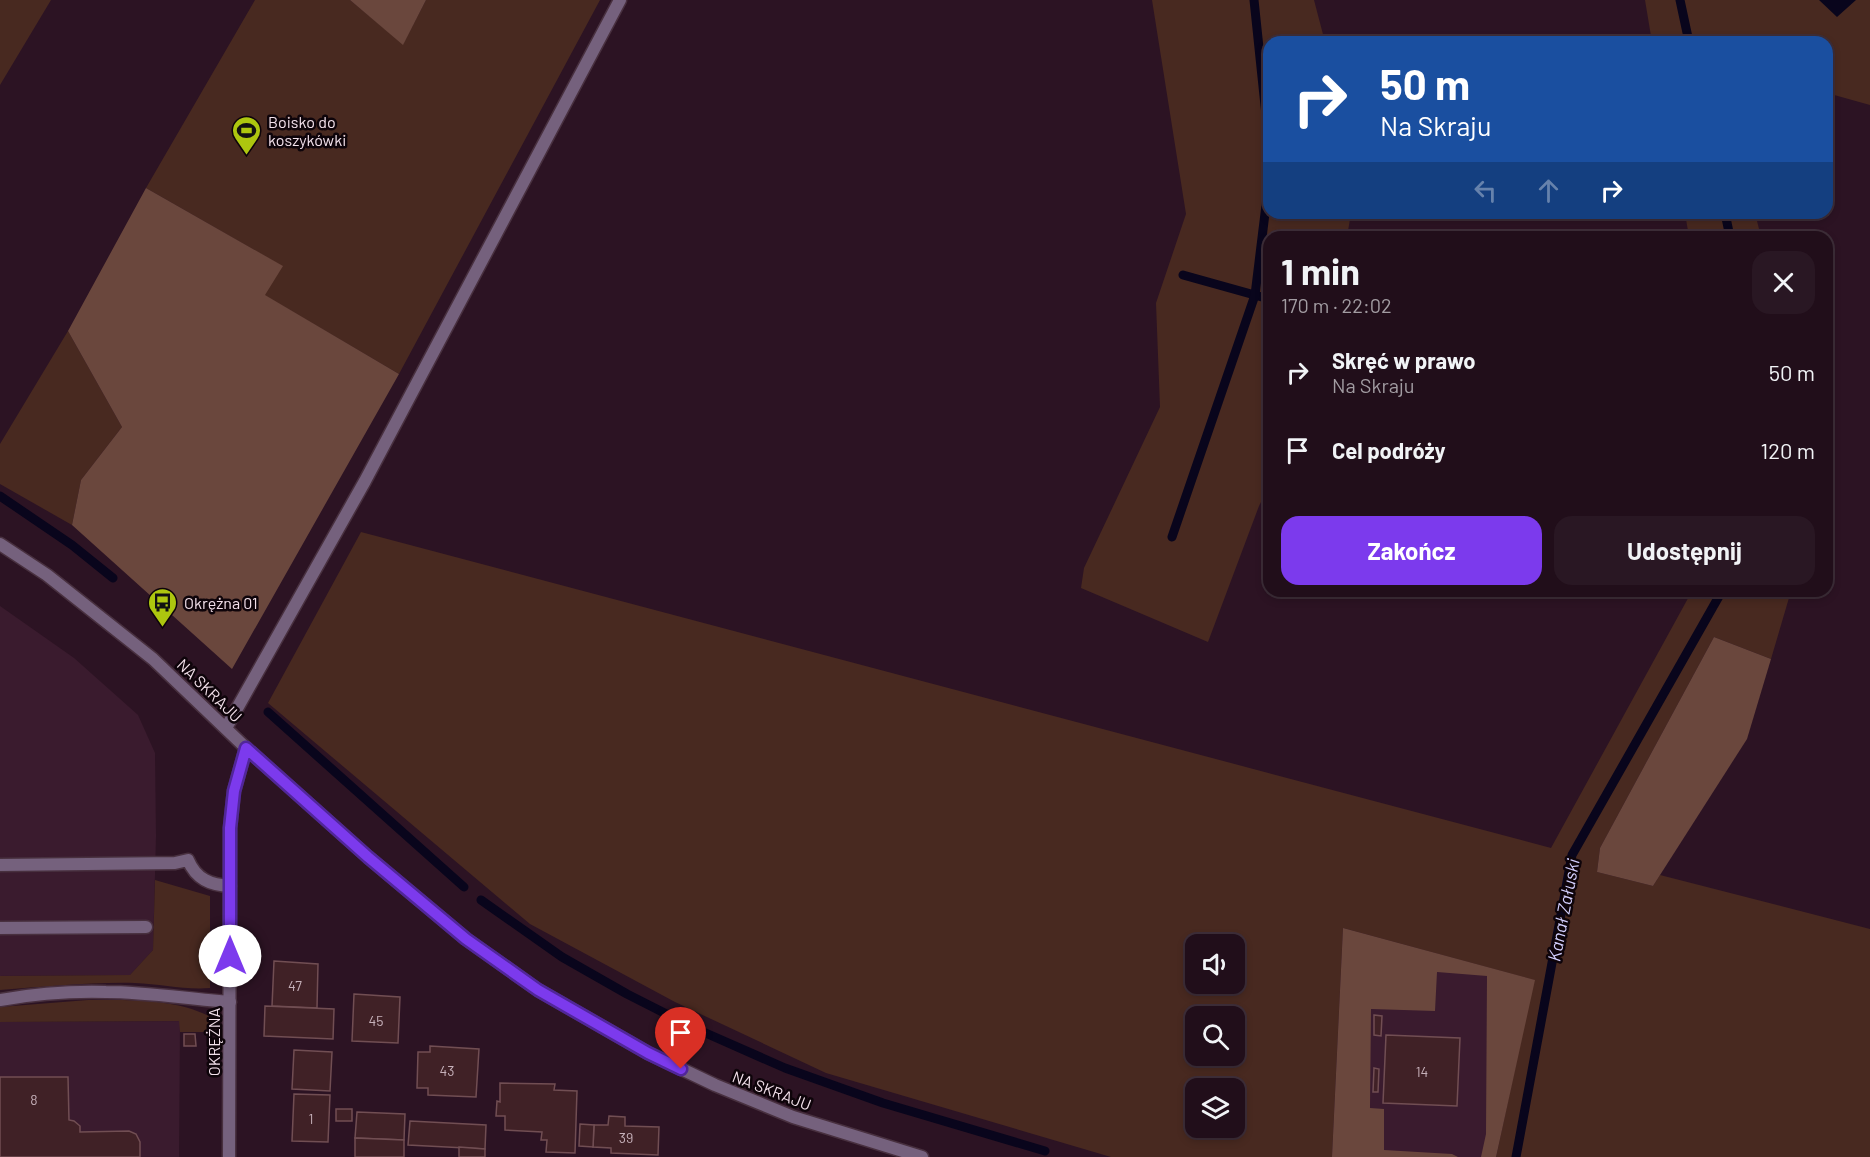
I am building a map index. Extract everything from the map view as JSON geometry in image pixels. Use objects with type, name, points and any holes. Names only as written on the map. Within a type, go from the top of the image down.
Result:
[{"type":"street","points":[[226,728],[365,481],[620,0]]},
{"type":"street","name":"NA SKRAJU","points":[[0,544],[47,575],[153,658],[246,748],[368,857],[457,931],[538,990],[648,1053],[715,1085],[793,1117],[922,1157]]},
{"type":"street","name":"OKRĘŻNA","points":[[230,1157],[230,828],[234,791],[246,748]]},
{"type":"street","points":[[0,865],[165,863],[188,860],[192,868],[207,882],[230,886]]},
{"type":"street","points":[[0,928],[146,927]]},
{"type":"street","points":[[0,1000],[51,994],[104,992],[142,993],[230,1002]]},
{"type":"shaded area","points":[[0,0],[51,0],[0,85]]},
{"type":"shaded area","points":[[255,0],[350,0],[403,44],[426,0],[600,0],[399,374],[264,295],[282,266],[146,188]]},
{"type":"shaded area","points":[[350,0],[426,0],[403,45]]},
{"type":"shaded area","points":[[1152,0],[1314,0],[1323,36],[1263,36],[1263,219],[1350,219],[1348,231],[1263,231],[1263,498],[1208,642],[1081,588],[1084,568],[1160,407],[1156,303],[1186,214]]},
{"type":"shaded area","points":[[1645,0],[1870,0],[1870,105],[1833,95],[1833,36],[1651,36]]},
{"type":"shaded area","points":[[1819,0],[1856,0],[1837,17]]},
{"type":"shaded area","points":[[146,188],[283,266],[265,295],[399,374],[232,669],[72,525],[81,480],[122,427],[68,331]]},
{"type":"shaded area","points":[[1686,219],[1756,219],[1760,231],[1688,231]]},
{"type":"shaded area","points":[[68,331],[122,427],[81,480],[72,525],[0,484],[0,444]]},
{"type":"shaded area","points":[[361,532],[1551,848],[1689,597],[1789,597],[1771,659],[1714,637],[1600,848],[1597,872],[1653,886],[1660,875],[1870,929],[1870,1157],[1496,1157],[1534,980],[1343,928],[1332,1157],[1111,1157],[826,1073],[675,1002],[530,924],[268,703]]},
{"type":"shaded area","points":[[0,606],[74,658],[138,715],[155,753],[156,836],[153,950],[130,975],[0,976]]},
{"type":"shaded area","points":[[1714,637],[1771,659],[1747,739],[1653,886],[1597,872],[1600,848]]},
{"type":"shaded area","points":[[155,880],[210,896],[210,988],[118,983],[0,990],[0,976],[130,975],[153,950]]},
{"type":"shaded area","points":[[1343,928],[1535,980],[1496,1157],[1332,1157]]},
{"type":"shaded area","points":[[1343,928],[1535,980],[1496,1157],[1481,1157],[1486,1134],[1487,976],[1437,972],[1435,1011],[1371,1009],[1370,1108],[1384,1109],[1384,1150],[1452,1154],[1458,1157],[1332,1157]]},
{"type":"shaded area","points":[[88,1000],[150,1001],[180,1006],[209,1016],[209,1032],[180,1032],[179,1021],[0,1022],[0,1007]]},
{"type":"shaded area","points":[[180,1021],[179,1157],[0,1157],[0,1022]]},
{"type":"building","points":[[274,961],[318,964],[317,1008],[272,1006]]},
{"type":"building","points":[[354,994],[400,997],[398,1043],[352,1041]]},
{"type":"building","points":[[265,1006],[334,1009],[333,1039],[264,1036]]},
{"type":"building","points":[[1374,1015],[1382,1016],[1381,1036],[1374,1035]]},
{"type":"building","points":[[184,1034],[195,1034],[196,1046],[184,1046]]},
{"type":"building","points":[[1386,1035],[1460,1038],[1457,1106],[1383,1103]]},
{"type":"building","points":[[430,1046],[479,1049],[476,1097],[428,1095],[428,1088],[417,1088],[418,1052],[430,1052]]},
{"type":"building","points":[[294,1050],[332,1052],[330,1091],[292,1089]]},
{"type":"building","points":[[1374,1068],[1379,1069],[1378,1092],[1373,1092]]},
{"type":"building","points":[[0,1077],[68,1077],[69,1120],[80,1126],[80,1132],[129,1131],[136,1134],[140,1142],[140,1157],[0,1157]]},
{"type":"building","points":[[500,1083],[555,1084],[554,1090],[577,1091],[575,1153],[546,1152],[547,1140],[541,1140],[542,1132],[505,1130],[505,1116],[496,1116],[497,1101],[500,1102]]},
{"type":"building","points":[[294,1094],[330,1095],[328,1142],[292,1141]]},
{"type":"building","points":[[336,1109],[352,1109],[352,1121],[336,1121]]},
{"type":"building","points":[[357,1112],[405,1114],[404,1140],[355,1138]]},
{"type":"building","points":[[609,1116],[625,1117],[625,1126],[659,1127],[658,1155],[611,1153],[611,1148],[593,1147],[594,1125],[608,1125]]},
{"type":"building","points":[[410,1121],[486,1125],[485,1149],[408,1145]]},
{"type":"building","points":[[580,1124],[594,1125],[593,1147],[579,1146]]},
{"type":"building","points":[[355,1138],[404,1140],[404,1157],[355,1157]]},
{"type":"building","points":[[459,1147],[485,1149],[485,1157],[459,1157]]},
{"type":"waterway","points":[[1254,0],[1263,86]]},
{"type":"waterway","name":"Kanał Załuski","points":[[1680,0],[1688,36]]},
{"type":"waterway","points":[[1172,537],[1255,295],[1264,219]]},
{"type":"waterway","name":"Kanał Załuski","points":[[1726,219],[1729,231]]},
{"type":"waterway","points":[[1183,275],[1263,297]]},
{"type":"waterway","points":[[0,496],[72,545],[113,578]]},
{"type":"waterway","name":"Kanał Załuski","points":[[1516,1157],[1572,855],[1719,597]]},
{"type":"waterway","points":[[268,712],[464,887]]},
{"type":"waterway","points":[[481,900],[562,957],[692,1027],[785,1068],[883,1103],[1045,1151]]},
{"type":"place","name":"Boisko do koszykówki","points":[[247,156]]},
{"type":"place","name":"Okrężna 01","points":[[163,628]]},
{"type":"route","points":[[230,956],[230,828],[234,791],[246,748],[368,857],[466,939],[538,990],[648,1053],[681,1069]]}]
